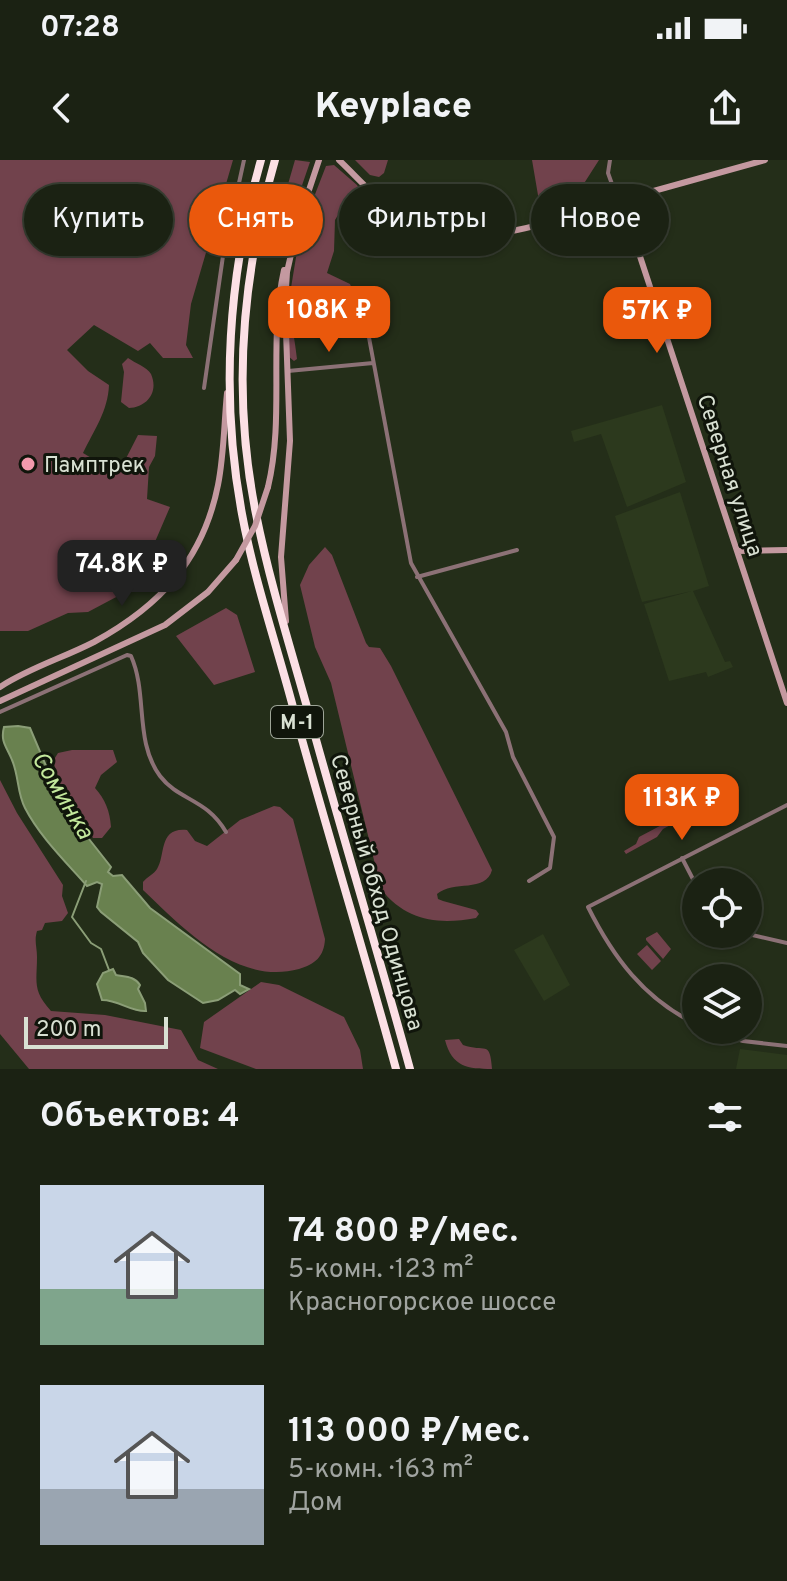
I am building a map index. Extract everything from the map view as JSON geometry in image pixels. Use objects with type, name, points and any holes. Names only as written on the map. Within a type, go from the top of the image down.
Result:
[{"type":"highway","name":"Северный обход Одинцова","points":[[261,160],[239,259],[229,368],[233,453],[247,537],[396,1069]]},
{"type":"highway","name":"Северный обход Одинцова","points":[[275,160],[249,282],[243,347],[243,411],[255,513],[410,1069]]},
{"type":"main road","points":[[669,187],[765,160]]},
{"type":"main road","points":[[311,184],[320,161]]},
{"type":"main road","points":[[340,161],[370,191],[405,217],[440,231],[494,235],[531,226]]},
{"type":"main road","points":[[0,701],[165,625],[208,592],[236,560],[255,526],[268,487],[275,439],[278,303],[288,256]]},
{"type":"main road","points":[[292,256],[285,288],[290,441],[281,557],[285,612],[296,668]]},
{"type":"main road","name":"Северная улица","points":[[640,256],[787,703]]},
{"type":"main road","points":[[0,687],[131,620],[154,602],[191,557],[212,507],[218,483],[229,368]]},
{"type":"main road","points":[[737,551],[787,550]]},
{"type":"street","points":[[204,388],[225,241],[244,160]]},
{"type":"street","points":[[610,160],[608,173],[612,184]]},
{"type":"street","points":[[362,300],[407,548],[417,577],[506,732],[513,757],[554,837],[550,868],[529,881]]},
{"type":"street","points":[[287,371],[373,363]]},
{"type":"street","points":[[417,577],[517,550]]},
{"type":"street","points":[[0,712],[127,655],[131,656],[137,672],[144,737],[154,766],[161,778],[217,816],[226,832]]},
{"type":"street","points":[[682,1016],[661,1004],[632,977],[608,946],[588,907],[787,805]]},
{"type":"street","points":[[682,858],[687,868]]},
{"type":"street","points":[[762,937],[787,943]]},
{"type":"street","points":[[762,1043],[787,1046]]},
{"type":"shaded area","points":[[0,160],[233,160],[226,184],[189,184],[189,256],[205,256],[191,304],[186,345],[193,358],[163,358],[150,343],[138,351],[94,325],[67,350],[88,371],[109,385],[103,412],[83,453],[118,474],[138,435],[157,436],[155,456],[149,467],[147,499],[170,507],[142,572],[120,595],[88,612],[68,613],[28,631],[0,631]]},
{"type":"shaded area","points":[[295,160],[310,162],[302,184],[288,184]]},
{"type":"shaded area","points":[[355,160],[388,160],[384,173],[379,177],[370,175]]},
{"type":"shaded area","points":[[532,160],[599,160],[584,184],[536,184]]},
{"type":"shaded area","points":[[334,165],[356,184],[339,184],[334,251],[327,273],[350,284],[354,294],[349,300],[329,289],[296,307],[292,321],[297,359],[294,361],[288,356],[288,306],[296,256],[323,256],[323,184],[319,184],[326,166]]},
{"type":"shaded area","points":[[128,358],[144,367],[153,381],[152,392],[146,402],[129,408],[121,402],[122,364]]},
{"type":"shaded area","points":[[662,405],[686,482],[627,507],[601,434],[574,442],[571,431]]},
{"type":"shaded area","points":[[680,492],[709,586],[693,591],[725,662],[730,661],[733,667],[708,677],[706,672],[669,681],[644,604],[692,591],[642,602],[615,516]]},
{"type":"shaded area","points":[[325,547],[332,555],[366,643],[369,647],[380,648],[391,666],[492,870],[483,881],[437,894],[438,899],[476,910],[479,914],[476,918],[449,921],[424,918],[401,908],[381,889],[331,683],[315,647],[300,585],[309,565]]},
{"type":"shaded area","points":[[226,608],[237,615],[255,672],[214,685],[176,636]]},
{"type":"shaded area","points":[[4,727],[30,728],[63,806],[111,867],[108,872],[113,876],[122,875],[150,908],[240,974],[240,985],[249,989],[240,994],[235,990],[218,1000],[203,1003],[168,980],[143,953],[138,942],[101,912],[97,907],[102,884],[97,882],[87,886],[46,839],[22,802],[14,766],[3,737]]},
{"type":"shaded area","points":[[113,750],[117,762],[101,775],[95,788],[102,796],[111,827],[102,838],[93,838],[64,795],[53,761],[58,753]]},
{"type":"shaded area","points":[[0,780],[17,813],[63,885],[62,896],[68,913],[62,921],[45,923],[36,935],[37,986],[45,1004],[51,1011],[105,1015],[181,1030],[198,1060],[218,1069],[29,1069],[0,1034]]},
{"type":"shaded area","points":[[274,806],[280,807],[293,819],[325,939],[321,955],[310,965],[276,972],[254,969],[213,950],[143,890],[143,882],[157,869],[164,843],[171,833],[187,830],[195,841],[207,846],[240,820]]},
{"type":"shaded area","points":[[673,819],[674,823],[657,837],[626,854],[624,851],[636,844],[639,837]]},
{"type":"shaded area","points":[[657,932],[671,949],[663,959],[646,940]]},
{"type":"shaded area","points":[[543,934],[570,985],[544,1001],[514,950]]},
{"type":"shaded area","points":[[647,945],[661,961],[652,970],[637,954]]},
{"type":"shaded area","points":[[113,969],[116,975],[138,982],[146,1011],[102,1000],[97,984],[103,973]]},
{"type":"shaded area","points":[[261,982],[279,985],[344,1017],[360,1050],[363,1069],[256,1069],[200,1048],[204,1022]]},
{"type":"shaded area","points":[[459,1039],[463,1045],[488,1050],[492,1069],[468,1067],[457,1061],[445,1040]]},
{"type":"shaded area","points":[[740,1049],[787,1055],[787,1069],[736,1069]]},
{"type":"waterway","points":[[86,881],[72,917],[91,943],[101,949],[109,970]]},
{"type":"place","name":"Памптрек","points":[[28,464]]},
{"type":"water label","name":"Соминка","points":[[63,795]]}]
